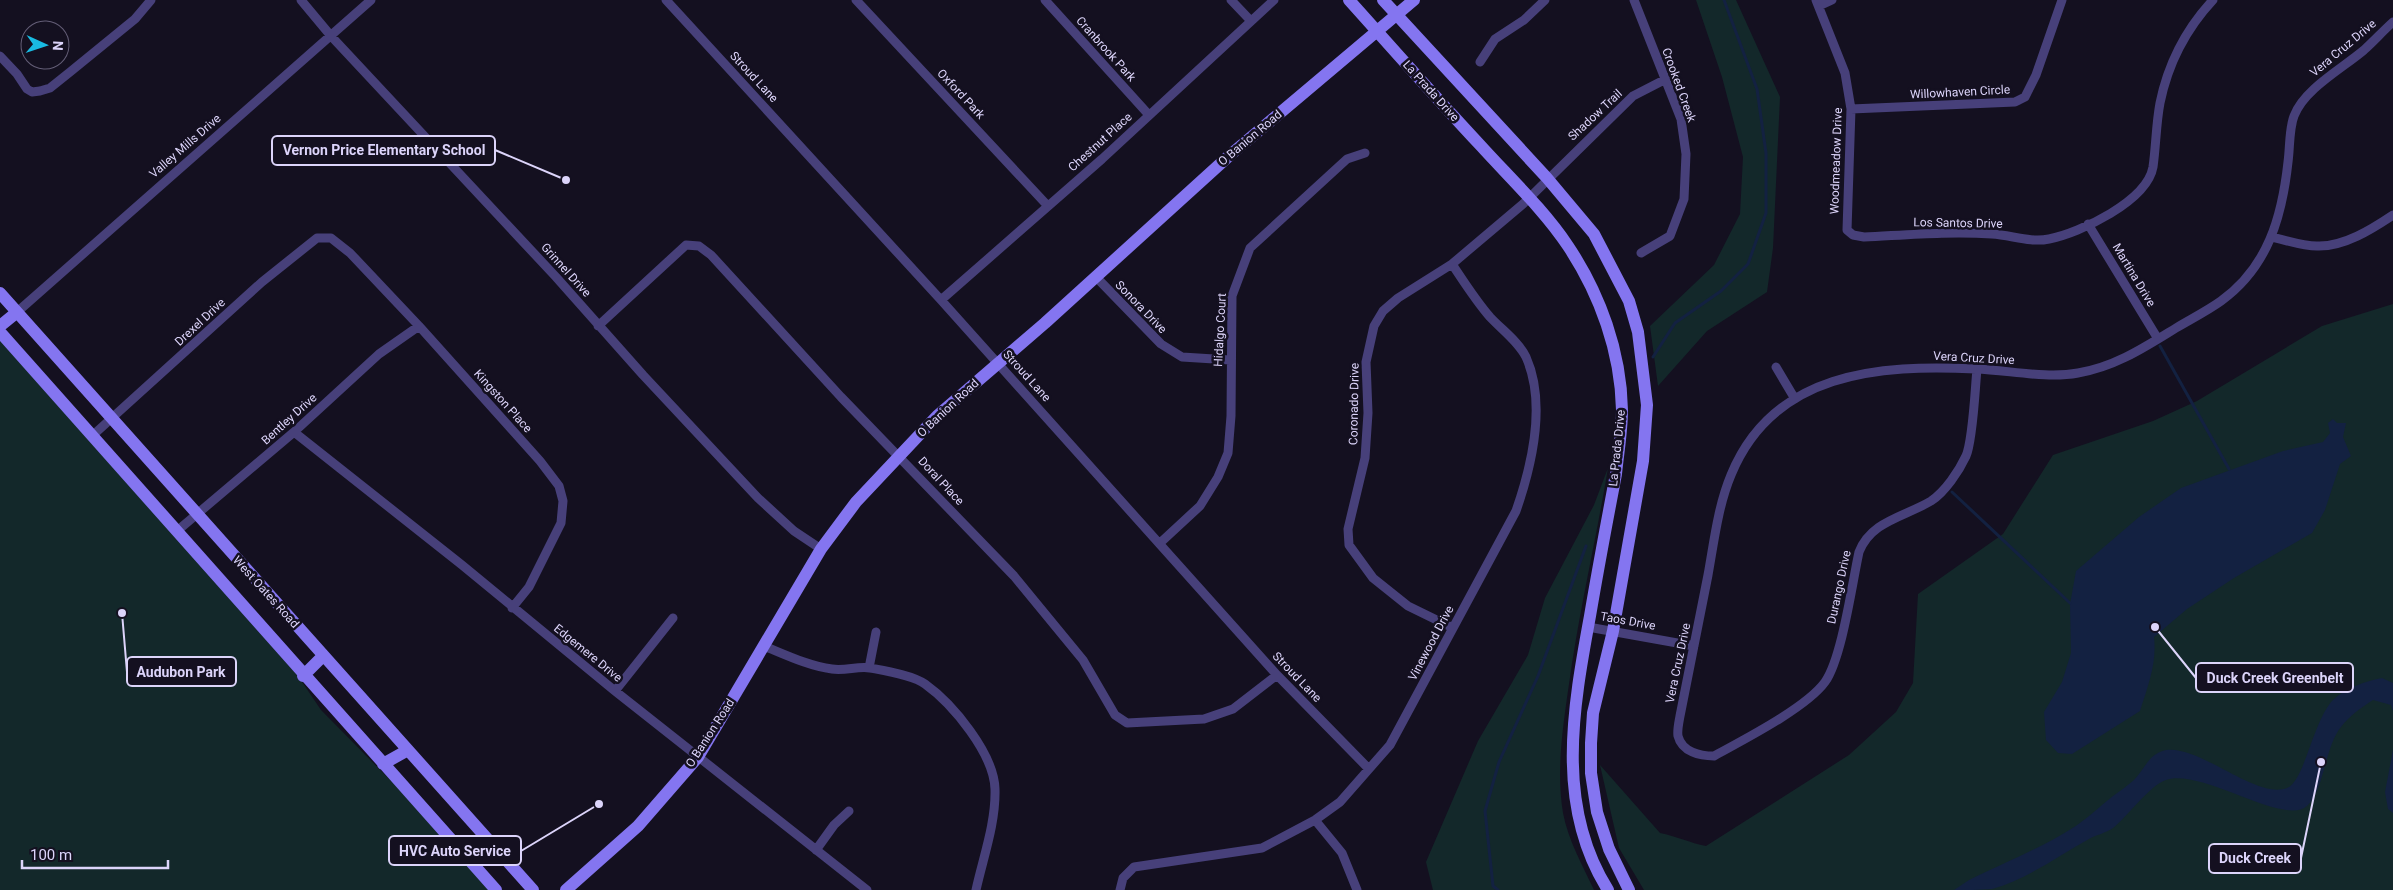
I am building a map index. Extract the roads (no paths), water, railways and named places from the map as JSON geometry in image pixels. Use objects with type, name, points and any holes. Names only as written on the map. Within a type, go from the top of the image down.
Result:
[{"type":"main road","name":"La Prada Drive","points":[[1349,0],[1529,198],[1568,245],[1590,284],[1605,318],[1619,382],[1622,410],[1616,474],[1574,702],[1572,777],[1577,813],[1585,845],[1608,890]]},
{"type":"main road","name":"La Prada Drive","points":[[1383,0],[1547,178],[1594,234],[1629,301],[1638,332],[1646,385],[1643,461],[1612,631],[1593,713],[1591,773],[1597,812],[1609,849],[1629,890]]},
{"type":"main road","name":"O Banion Road","points":[[566,890],[638,826],[698,757],[821,549],[856,502],[937,416],[1096,277],[1230,155],[1414,0]]},
{"type":"main road","name":"West Oates Road","points":[[0,293],[533,890]]},
{"type":"main road","points":[[0,326],[16,312]]},
{"type":"main road","points":[[0,332],[303,676],[496,890]]},
{"type":"main road","points":[[303,676],[323,656]]},
{"type":"main road","points":[[383,764],[408,750]]},
{"type":"street","points":[[0,56],[17,74],[27,89],[32,92],[50,88],[135,19],[151,0]]},
{"type":"street","name":"Grinnel Drive","points":[[301,0],[331,36],[556,277],[598,326],[758,498],[794,531],[821,549]]},
{"type":"street","name":"Valley Mills Drive","points":[[16,312],[371,0]]},
{"type":"street","name":"Stroud Lane","points":[[666,0],[941,300],[1276,675],[1369,769]]},
{"type":"street","name":"Oxford Park","points":[[856,0],[1048,205]]},
{"type":"street","name":"Cranbrook Park","points":[[1045,0],[1149,115]]},
{"type":"street","points":[[1231,0],[1251,21]]},
{"type":"street","name":"Chestnut Place","points":[[941,300],[1149,115],[1274,0]]},
{"type":"street","points":[[1480,62],[1495,39],[1524,20],[1546,0]]},
{"type":"street","name":"Crooked Creek","points":[[1634,0],[1681,119],[1686,154],[1684,199],[1670,236],[1641,254]]},
{"type":"street","points":[[1817,3],[1832,0]]},
{"type":"street","name":"Willowhaven Circle","points":[[1851,109],[2015,102],[2025,97],[2036,75],[2062,0]]},
{"type":"street","name":"Los Santos Drive","points":[[1853,235],[1947,233],[1994,234],[2026,240],[2048,239],[2088,224],[2130,201],[2150,178],[2160,102],[2176,51],[2198,17],[2213,0]]},
{"type":"street","name":"Woodmeadow Drive","points":[[1817,3],[1845,73],[1851,109],[1850,175],[1846,219],[1847,230],[1853,235]]},
{"type":"street","name":"Vera Cruz Drive","points":[[1727,749],[1714,756],[1700,756],[1687,748],[1678,736],[1680,716],[1719,514],[1732,474],[1754,436],[1772,417],[1795,399],[1816,386],[1848,375],[1881,370],[1924,368],[2076,374],[2136,354],[2221,301],[2258,264],[2271,236],[2283,205],[2294,116],[2315,87],[2364,50],[2393,22]]},
{"type":"street","name":"Shadow Trail","points":[[1547,178],[1633,96],[1666,79]]},
{"type":"street","name":"Hidalgo Court","points":[[1160,543],[1200,506],[1218,477],[1228,452],[1231,416],[1232,296],[1250,248],[1347,159],[1365,153]]},
{"type":"street","name":"Coronado Drive","points":[[1453,628],[1408,606],[1372,578],[1349,545],[1348,529],[1365,458],[1368,413],[1366,362],[1374,326],[1383,311],[1398,298],[1452,264],[1529,198],[1547,178]]},
{"type":"street","points":[[2271,236],[2318,246],[2347,240],[2377,226],[2393,215]]},
{"type":"street","name":"Martina Drive","points":[[2088,224],[2158,339]]},
{"type":"street","name":"Drexel Drive","points":[[92,436],[262,282],[317,238],[331,238]]},
{"type":"street","name":"Kingston Place","points":[[331,238],[350,253],[419,326],[540,461],[559,486],[564,501],[560,523],[529,587],[512,608]]},
{"type":"street","name":"Doral Place","points":[[598,326],[686,245],[700,246],[711,255],[841,397],[1014,576],[1083,660],[1115,715],[1127,723],[1204,719],[1234,709],[1276,675]]},
{"type":"street","name":"Vinewood Drive","points":[[1120,890],[1123,878],[1134,867],[1262,848],[1315,820],[1340,802],[1390,746],[1516,511],[1528,477],[1534,445],[1536,413],[1526,357],[1510,335],[1475,298],[1452,264]]},
{"type":"street","name":"Sonora Drive","points":[[1096,277],[1160,344],[1182,357],[1230,360]]},
{"type":"street","name":"Bentley Drive","points":[[178,532],[196,514],[294,432],[379,354],[419,326]]},
{"type":"street","points":[[1776,367],[1795,399]]},
{"type":"street","name":"Durango Drive","points":[[1727,749],[1808,699],[1825,681],[1834,664],[1859,552],[1864,540],[1878,526],[1933,500],[1952,480],[1967,454],[1977,369]]},
{"type":"street","name":"Edgemere Drive","points":[[294,432],[462,565],[615,691],[868,890]]},
{"type":"street","points":[[615,691],[673,618]]},
{"type":"street","name":"Taos Drive","points":[[1588,627],[1694,646]]},
{"type":"street","points":[[868,668],[876,632]]},
{"type":"street","points":[[764,646],[804,662],[834,670],[868,668],[924,683],[978,740],[988,759],[995,788],[992,819],[976,890]]},
{"type":"street","points":[[816,850],[834,825],[850,811]]},
{"type":"street","points":[[1315,820],[1342,852],[1357,890]]},
{"type":"water","points":[[2333,419],[2337,423],[2346,423],[2343,437],[2351,456],[2340,464],[2325,510],[2312,533],[2234,578],[2187,609],[2154,637],[2153,665],[2140,711],[2072,754],[2058,753],[2046,740],[2044,712],[2062,682],[2071,653],[2070,604],[2076,571],[2139,517],[2181,488],[2283,451],[2323,442],[2330,433],[2328,423]]},
{"type":"water","points":[[2382,678],[2393,683],[2393,711],[2391,705],[2373,700],[2344,723],[2331,745],[2317,790],[2307,806],[2296,810],[2280,809],[2200,782],[2181,779],[2166,780],[2153,788],[2113,828],[2089,839],[2029,874],[1992,889],[1954,890],[1969,880],[2047,843],[2077,825],[2134,780],[2151,758],[2166,750],[2180,751],[2195,756],[2260,786],[2275,790],[2287,788],[2299,774],[2320,720],[2334,699],[2356,685]]},
{"type":"water","points":[[2393,750],[2393,813],[2388,809],[2385,792]]},
{"type":"waterway","points":[[1653,357],[1675,323],[1721,291],[1748,264],[1766,213],[1766,153],[1757,89],[1724,0]]},
{"type":"waterway","points":[[2160,346],[2229,469]]},
{"type":"waterway","points":[[1952,492],[2070,603]]},
{"type":"waterway","points":[[1498,890],[1493,886],[1485,811],[1499,762],[1538,676],[1586,546]]},
{"type":"place","name":"Vernon Price Elementary School","points":[[566,180]]},
{"type":"place","name":"Audubon Park","points":[[122,613]]},
{"type":"place","name":"Duck Creek Greenbelt","points":[[2155,627]]},
{"type":"place","name":"Duck Creek","points":[[2321,762]]},
{"type":"place","name":"HVC Auto Service","points":[[599,804]]}]
